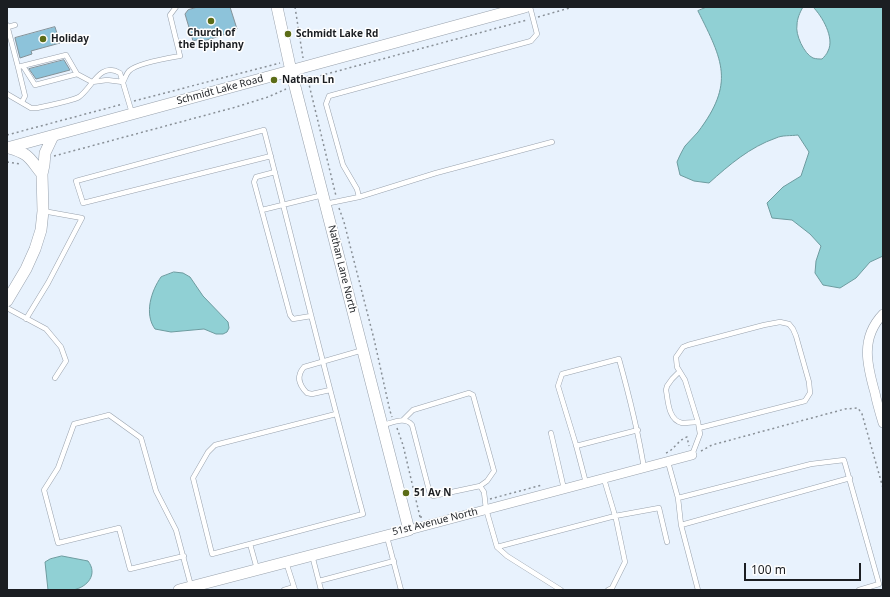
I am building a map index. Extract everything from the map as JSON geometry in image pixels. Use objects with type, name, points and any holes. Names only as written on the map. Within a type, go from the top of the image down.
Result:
[{"type":"street","name":"Nathan Lane North","points":[[276,7],[409,530]]},
{"type":"street","name":"Schmidt Lake Road","points":[[8,148],[133,114],[290,66],[304,67],[525,7]]},
{"type":"street","points":[[7,301],[26,269],[35,249],[41,230],[43,211],[42,174],[45,153],[53,136]]},
{"type":"street","points":[[8,148],[18,150],[28,155],[34,161],[42,174]]},
{"type":"street","points":[[883,314],[873,329],[868,342],[867,356],[869,370],[883,422]]},
{"type":"street","name":"51st Avenue North","points":[[179,590],[692,455]]},
{"type":"lane","points":[[123,82],[128,72],[140,65],[180,56],[170,15],[176,7]]},
{"type":"lane","points":[[359,197],[354,184],[343,165],[326,104],[329,96],[531,41],[537,34],[530,7]]},
{"type":"lane","points":[[15,25],[7,26],[20,67],[25,96],[22,102]]},
{"type":"lane","points":[[20,67],[66,55],[77,74],[92,82],[107,80],[123,82]]},
{"type":"lane","points":[[20,67],[35,85],[77,74]]},
{"type":"lane","points":[[7,94],[31,108],[37,108],[79,97],[103,72],[110,70],[120,73],[133,114]]},
{"type":"lane","points":[[271,156],[82,203],[76,181],[264,130],[271,156],[336,414],[363,514],[212,554],[193,478],[208,452],[214,445],[336,414]]},
{"type":"lane","points":[[262,210],[283,204],[324,200],[338,201],[359,197],[436,173],[552,142]]},
{"type":"lane","points":[[275,172],[256,177],[254,182],[290,315],[293,319],[311,316]]},
{"type":"lane","points":[[26,319],[48,284],[82,218],[43,211]]},
{"type":"lane","points":[[7,308],[46,329],[61,347],[66,361],[55,378]]},
{"type":"lane","points":[[692,455],[700,434],[699,428],[698,422],[685,380],[680,372],[676,357],[683,347],[780,322],[789,324],[796,336],[809,382],[810,393],[805,401],[699,428]]},
{"type":"lane","points":[[330,390],[312,394],[307,393],[303,389],[299,378],[300,371],[304,367],[363,350]]},
{"type":"lane","points":[[586,483],[558,386],[562,374],[619,359],[638,430],[644,468]]},
{"type":"lane","points":[[680,372],[667,386],[666,390],[670,412],[674,418],[683,423],[698,422]]},
{"type":"lane","points":[[382,426],[403,420],[412,425],[430,494],[433,496],[480,486],[487,481],[494,471],[473,396],[469,393],[412,410],[403,420]]},
{"type":"lane","points":[[184,556],[130,569],[119,528],[58,543],[44,490],[58,468],[74,424],[109,415],[141,438],[156,491],[176,530],[184,556],[191,588]]},
{"type":"lane","points":[[576,446],[638,430]]},
{"type":"lane","points":[[551,433],[564,489]]},
{"type":"lane","points":[[678,498],[811,464],[844,460],[879,584],[859,590]]},
{"type":"lane","points":[[668,462],[678,498],[681,525],[698,590]]},
{"type":"lane","points":[[681,525],[850,478]]},
{"type":"lane","points":[[604,479],[615,516],[625,562],[612,588],[608,590]]},
{"type":"lane","points":[[480,486],[484,492],[486,509],[497,547],[507,556],[561,590]]},
{"type":"lane","points":[[497,547],[615,516],[658,508],[667,542]]},
{"type":"lane","points":[[386,535],[401,590]]},
{"type":"lane","points":[[250,544],[257,569]]},
{"type":"lane","points":[[312,555],[321,590]]},
{"type":"lane","points":[[284,590],[294,589],[286,562]]},
{"type":"lane","points":[[319,581],[394,562]]},
{"type":"path","points":[[295,7],[304,67],[372,332],[390,411],[403,445],[419,507],[421,527]]},
{"type":"path","points":[[7,135],[130,103],[290,66]]},
{"type":"path","points":[[692,455],[712,445],[846,409],[858,408],[862,414],[883,488]]},
{"type":"water","points":[[707,7],[803,7],[797,23],[797,33],[806,52],[814,58],[822,59],[828,52],[830,46],[829,34],[824,21],[813,7],[883,7],[883,256],[870,262],[856,278],[840,288],[823,285],[815,273],[816,261],[821,246],[810,234],[792,220],[772,218],[767,203],[783,187],[801,176],[809,152],[798,135],[778,137],[757,146],[732,163],[709,183],[694,181],[680,175],[677,162],[685,146],[698,132],[710,115],[721,85],[719,58],[698,11]]},
{"type":"water","points":[[174,272],[183,273],[190,277],[203,296],[228,322],[229,328],[227,332],[223,334],[216,334],[204,329],[171,332],[155,329],[149,310],[154,289],[161,277]]},
{"type":"water","points":[[62,556],[88,561],[91,566],[92,575],[87,583],[73,590],[48,590],[45,562]]},
{"type":"building","name":"Church of the Epiphany","points":[[198,7],[230,7],[237,29],[201,42],[200,39],[193,41],[185,14],[188,10]]},
{"type":"building","name":"Holiday","points":[[55,27],[60,43],[31,51],[32,54],[20,58],[15,38]]},
{"type":"building","name":"Holiday","points":[[64,60],[70,70],[36,79],[29,69]]},
{"type":"place","name":"Church of the Epiphany","points":[[211,21]]},
{"type":"place","name":"Schmidt Lake Rd","points":[[288,34]]},
{"type":"place","name":"Holiday","points":[[43,39]]},
{"type":"place","name":"Nathan Ln","points":[[274,80]]},
{"type":"place","name":"51 Av N","points":[[406,493]]}]
